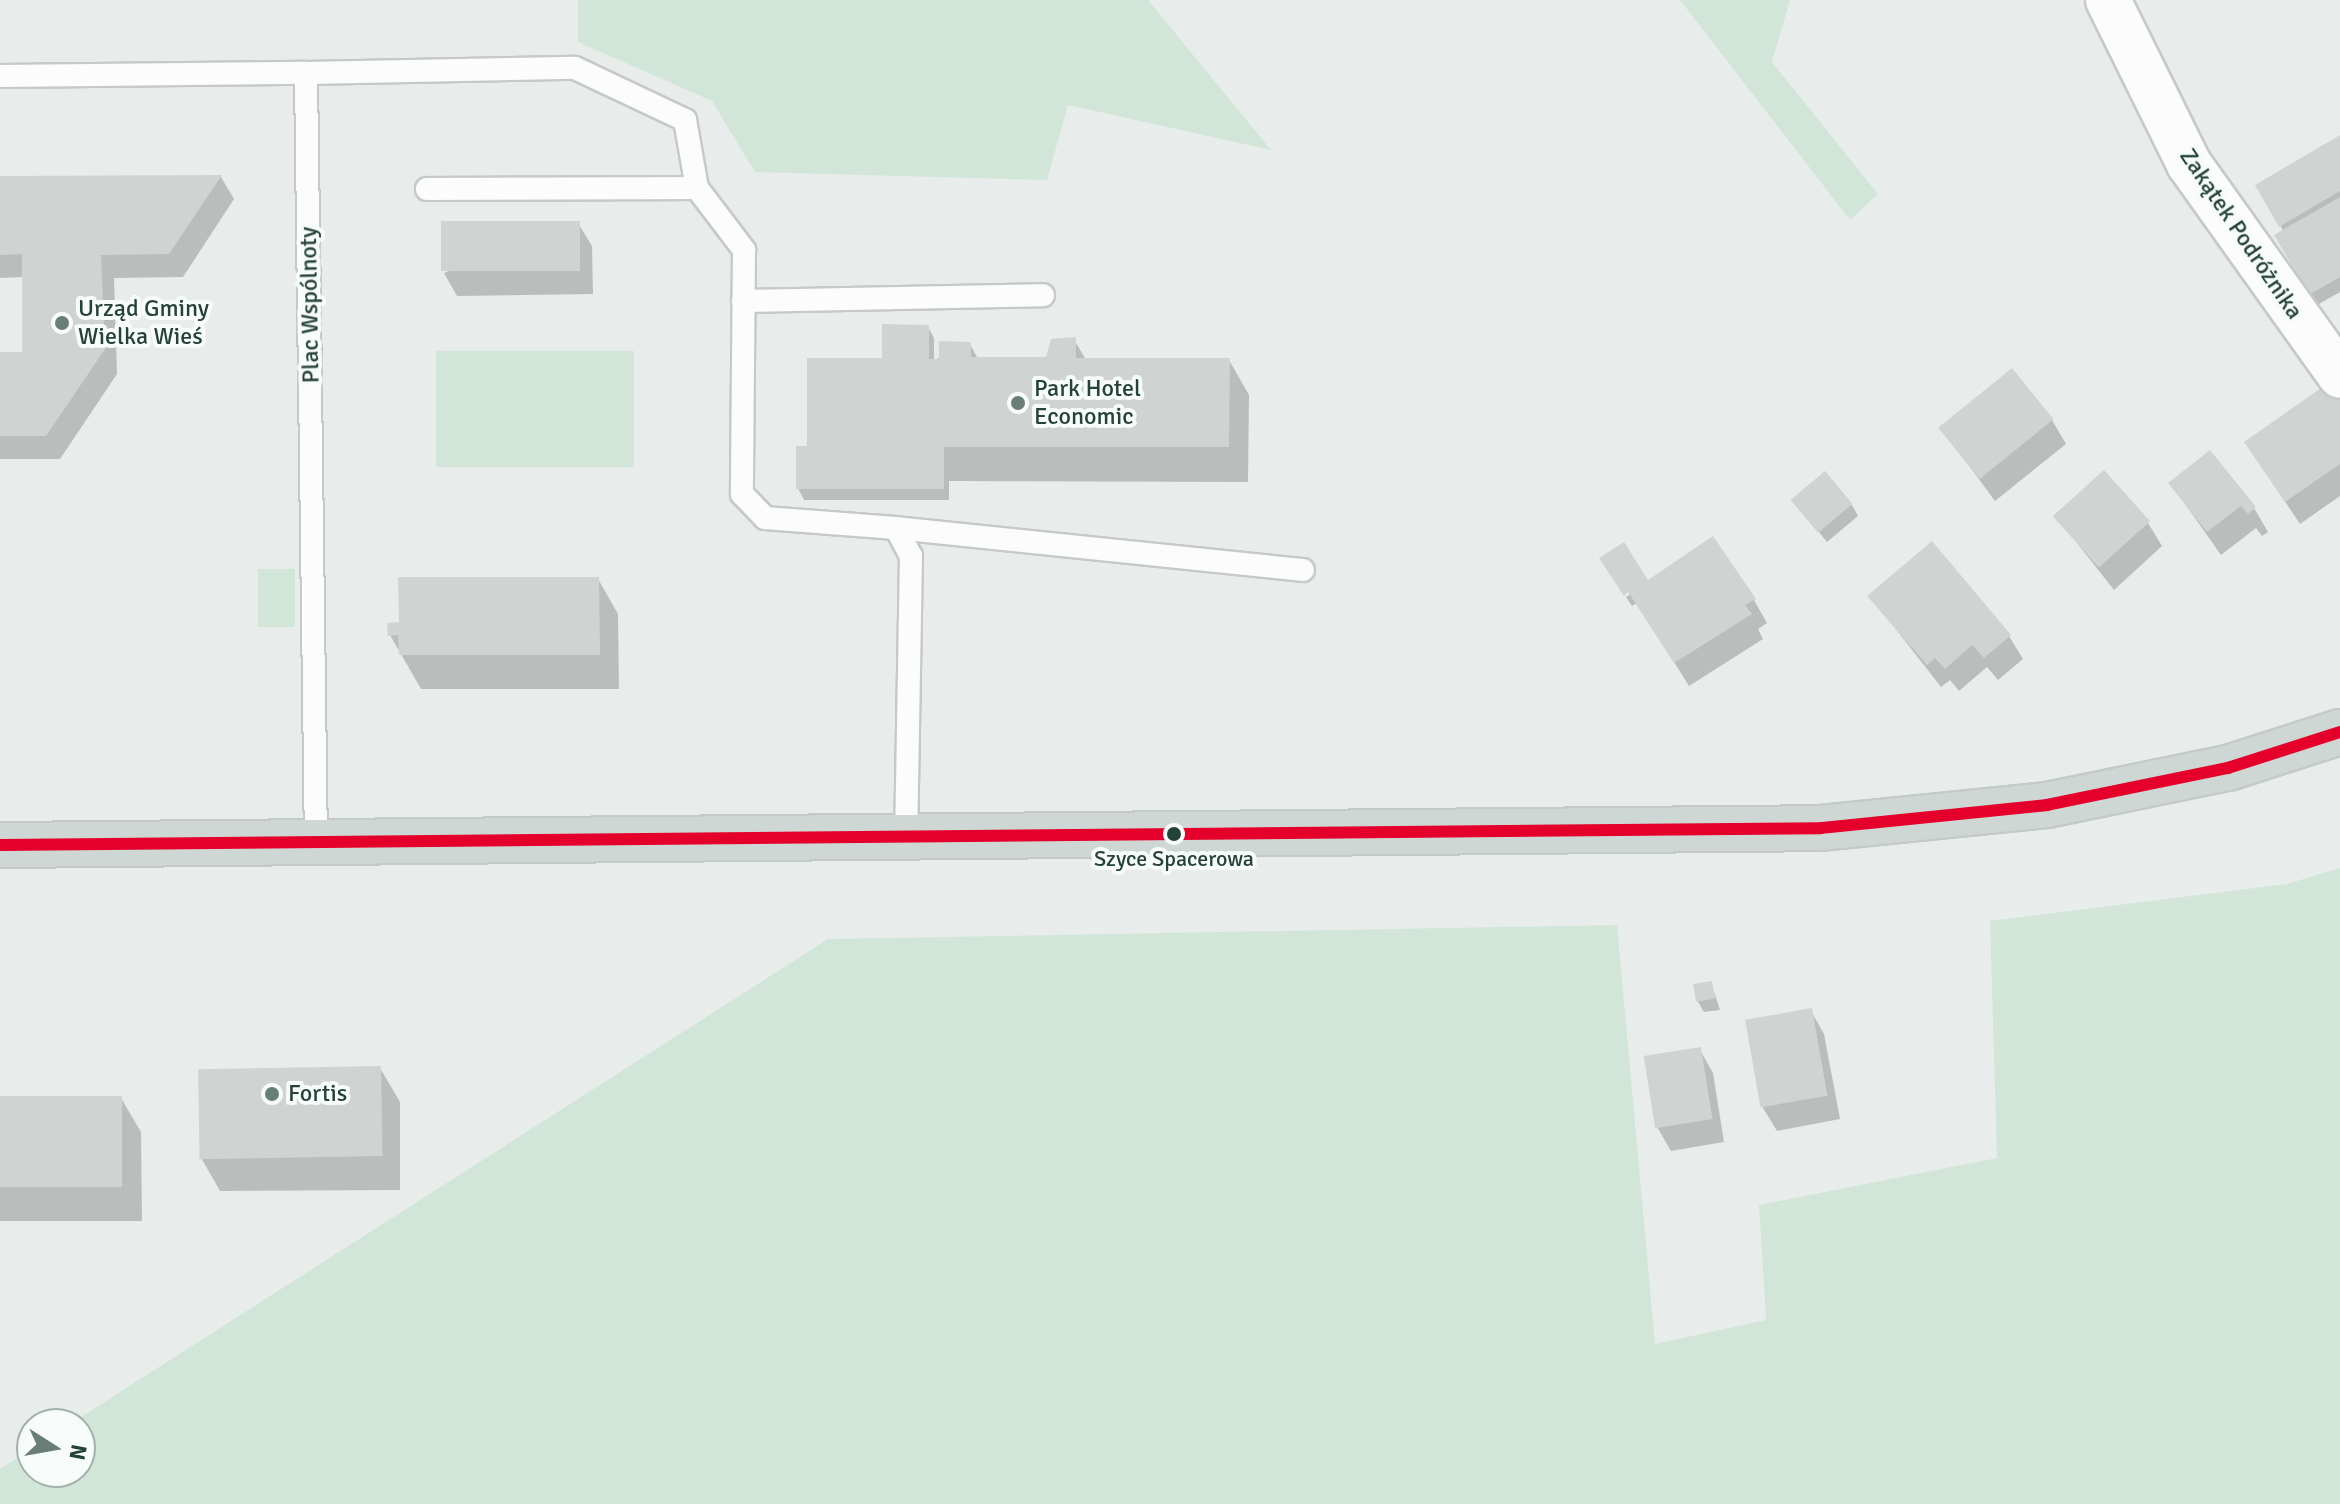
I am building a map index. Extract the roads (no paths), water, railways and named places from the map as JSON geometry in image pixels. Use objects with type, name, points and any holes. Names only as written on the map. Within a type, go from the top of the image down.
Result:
[{"type":"main road","points":[[0,845],[1821,828],[2047,805],[2228,768],[2340,732]]},
{"type":"street","name":"Zakątek Podróżnika","points":[[2108,0],[2189,164],[2340,376]]},
{"type":"lane","points":[[0,76],[575,68],[685,120],[697,188],[744,250],[742,494],[749,506],[765,518],[896,528],[1303,570]]},
{"type":"lane","name":"Plac Wspólnoty","points":[[306,73],[316,843]]},
{"type":"lane","points":[[427,189],[697,188]]},
{"type":"lane","points":[[743,301],[1043,295]]},
{"type":"lane","points":[[896,528],[911,556],[906,838]]},
{"type":"place","name":"Urząd Gminy Wielka Wieś","points":[[62,323]]},
{"type":"place","name":"Park Hotel Economic","points":[[1018,403]]},
{"type":"place","name":"Szyce Spacerowa","points":[[1174,834]]},
{"type":"place","name":"Fortis","points":[[272,1094]]}]
